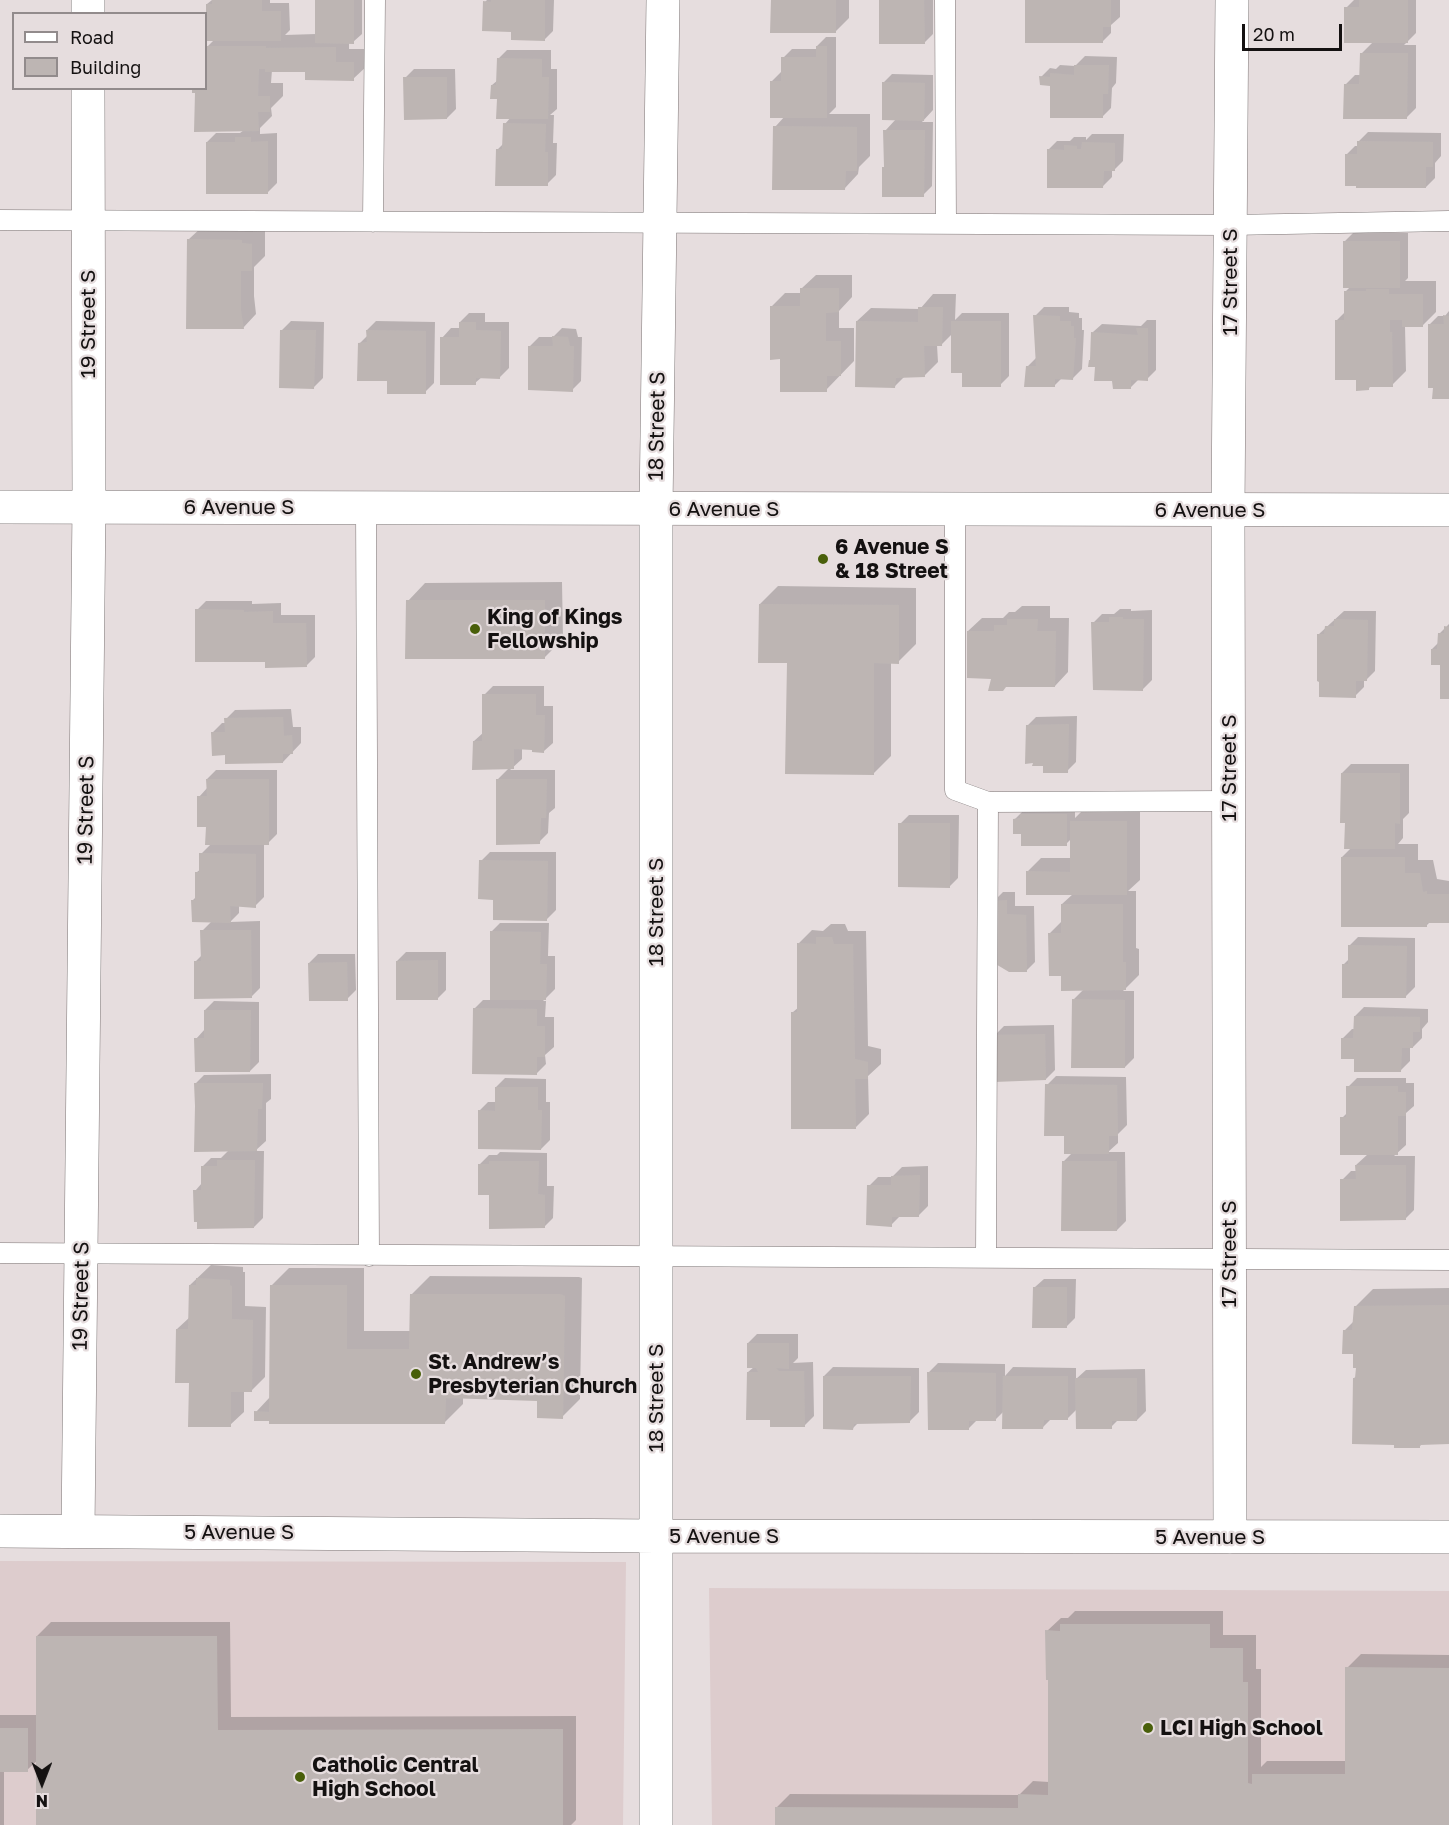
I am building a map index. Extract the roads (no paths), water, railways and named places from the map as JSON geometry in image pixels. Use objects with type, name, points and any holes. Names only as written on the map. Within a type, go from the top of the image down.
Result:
[{"type":"street","name":"18 Street S","points":[[656,1825],[656,509],[663,0]]},
{"type":"street","name":"17 Street S","points":[[1230,1537],[1228,510],[1232,0]]},
{"type":"street","name":"19 Street S","points":[[78,1531],[89,506],[88,90]]},
{"type":"street","name":"6 Avenue S","points":[[0,507],[1449,510]]},
{"type":"street","name":"5 Avenue S","points":[[0,1531],[656,1536],[1449,1537]]},
{"type":"lane","points":[[373,222],[375,0]]},
{"type":"lane","points":[[945,0],[946,224]]},
{"type":"lane","points":[[0,220],[1230,225],[1449,221]]},
{"type":"lane","points":[[366,508],[369,1256]]},
{"type":"lane","points":[[955,509],[955,790],[988,802],[1229,801]]},
{"type":"lane","points":[[987,1257],[988,802]]},
{"type":"lane","points":[[0,1253],[1449,1260]]},
{"type":"place","name":"6 Avenue S & 18 Street","points":[[823,559]]},
{"type":"place","name":"King of Kings Fellowship","points":[[475,629]]},
{"type":"place","name":"St. Andrew’s Presbyterian Church","points":[[416,1374]]},
{"type":"place","name":"LCI High School","points":[[1148,1728]]},
{"type":"place","name":"Catholic Central High School","points":[[300,1777]]}]
